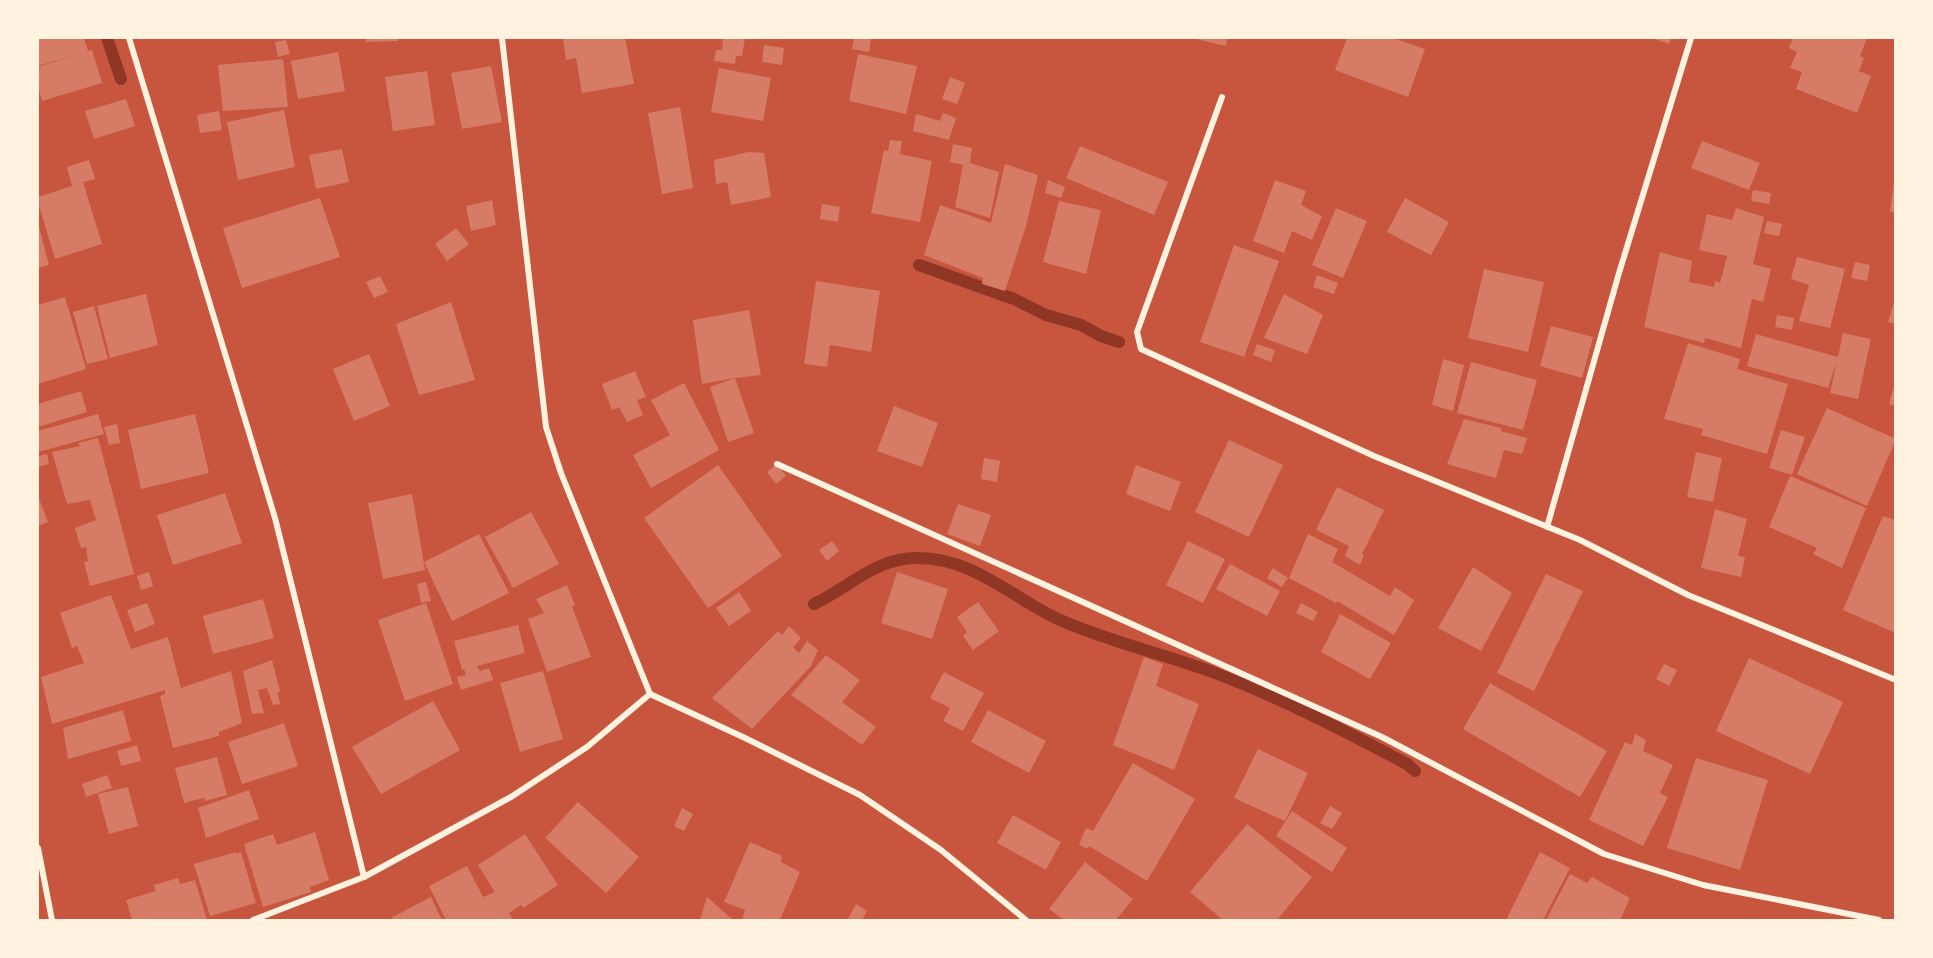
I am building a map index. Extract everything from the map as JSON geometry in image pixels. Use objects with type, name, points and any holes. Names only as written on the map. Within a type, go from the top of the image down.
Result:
[{"type":"street","points":[[129,38],[275,518],[364,878]]},
{"type":"street","points":[[502,38],[546,427],[561,473],[650,694],[860,795],[941,850],[1026,921]]},
{"type":"street","points":[[1547,527],[1623,262],[1691,38]]},
{"type":"street","points":[[1222,97],[1137,332],[1141,349],[1374,456],[1580,540],[1688,595],[1896,680]]},
{"type":"street","points":[[777,464],[1382,737],[1604,854],[1703,885],[1879,921]]},
{"type":"street","points":[[253,921],[364,878],[511,797],[587,747],[650,694]]},
{"type":"street","points":[[38,848],[52,921]]},
{"type":"building","points":[[38,38],[84,38],[88,51],[92,50],[102,83],[42,101],[38,87],[38,67],[78,54],[38,66]]},
{"type":"building","points":[[366,38],[398,38],[398,41],[366,42]]},
{"type":"building","points":[[563,38],[625,38],[634,84],[582,93],[576,58],[566,60]]},
{"type":"building","points":[[723,38],[745,38],[742,56],[736,56],[735,64],[714,61],[716,50],[722,50]]},
{"type":"building","points":[[854,38],[871,38],[869,52],[852,49]]},
{"type":"building","points":[[1192,38],[1227,38],[1226,46]]},
{"type":"building","points":[[1347,38],[1393,38],[1425,49],[1408,97],[1335,70]]},
{"type":"building","points":[[1652,38],[1671,38],[1669,44]]},
{"type":"building","points":[[1793,38],[1867,38],[1860,56],[1864,58],[1859,71],[1871,76],[1857,113],[1796,89],[1802,72],[1790,68],[1797,52],[1789,48]]},
{"type":"building","points":[[286,40],[290,54],[278,57],[275,42]]},
{"type":"building","points":[[764,45],[784,48],[782,65],[762,62]]},
{"type":"building","points":[[338,52],[345,91],[298,99],[291,61]]},
{"type":"building","points":[[858,54],[917,66],[906,114],[849,101]]},
{"type":"building","points":[[283,59],[288,107],[223,111],[218,65]]},
{"type":"building","points":[[491,66],[502,122],[462,129],[451,73]]},
{"type":"building","points":[[719,68],[771,78],[763,121],[711,112]]},
{"type":"building","points":[[427,71],[435,125],[393,131],[385,77]]},
{"type":"building","points":[[950,77],[965,83],[957,104],[942,99]]},
{"type":"building","points":[[126,99],[135,126],[94,139],[85,111]]},
{"type":"building","points":[[680,107],[693,188],[662,194],[648,113]]},
{"type":"building","points":[[284,110],[295,167],[238,180],[227,122]]},
{"type":"building","points":[[219,111],[222,130],[200,133],[197,115]]},
{"type":"building","points":[[943,113],[956,118],[949,140],[913,131],[916,114],[940,121]]},
{"type":"building","points":[[890,140],[902,141],[900,154],[932,161],[920,222],[871,213],[884,150],[888,151]]},
{"type":"building","points":[[1702,141],[1760,163],[1749,190],[1691,168]]},
{"type":"building","points":[[953,144],[972,148],[970,163],[999,172],[990,218],[955,207],[963,165],[950,162]]},
{"type":"building","points":[[1080,146],[1168,182],[1154,215],[1066,178]]},
{"type":"building","points":[[342,149],[349,182],[316,189],[309,155]]},
{"type":"building","points":[[748,152],[764,153],[771,197],[731,205],[727,182],[716,184],[714,160]]},
{"type":"building","points":[[89,160],[95,179],[83,182],[102,244],[55,259],[38,197],[72,186],[67,167]]},
{"type":"building","points":[[1005,164],[1038,175],[1026,226],[1005,291],[982,284],[983,278],[924,255],[940,205],[991,223]]},
{"type":"building","points":[[1048,180],[1065,187],[1061,198],[1045,193]]},
{"type":"building","points":[[1275,180],[1306,191],[1301,205],[1322,216],[1312,240],[1292,231],[1284,253],[1253,241]]},
{"type":"building","points":[[1894,181],[1896,182],[1896,213],[1890,212]]},
{"type":"building","points":[[1753,190],[1771,193],[1769,204],[1751,201]]},
{"type":"building","points":[[320,198],[340,257],[242,288],[223,228]]},
{"type":"building","points":[[1405,198],[1449,222],[1431,255],[1387,232]]},
{"type":"building","points":[[492,200],[496,225],[471,231],[466,206]]},
{"type":"building","points":[[1059,201],[1101,210],[1086,274],[1043,262]]},
{"type":"building","points":[[822,204],[840,207],[838,222],[820,219]]},
{"type":"building","points":[[1336,208],[1367,221],[1343,278],[1312,265]]},
{"type":"building","points":[[1736,208],[1764,217],[1753,264],[1771,269],[1763,302],[1752,299],[1741,348],[1705,338],[1704,343],[1644,327],[1660,252],[1692,261],[1689,282],[1714,287],[1715,281],[1720,283],[1727,256],[1699,250],[1707,214],[1732,220]]},
{"type":"building","points":[[1767,221],[1782,224],[1779,236],[1764,233]]},
{"type":"building","points":[[38,223],[49,265],[38,268]]},
{"type":"building","points":[[456,228],[469,244],[447,261],[435,244]]},
{"type":"building","points":[[1234,245],[1279,261],[1244,357],[1200,342]]},
{"type":"building","points":[[1797,257],[1845,269],[1830,328],[1799,321],[1809,285],[1791,279]]},
{"type":"building","points":[[1855,262],[1870,265],[1867,281],[1851,278]]},
{"type":"building","points":[[1484,269],[1544,282],[1528,352],[1468,338]]},
{"type":"building","points":[[1317,275],[1338,283],[1334,294],[1313,287]]},
{"type":"building","points":[[380,276],[388,292],[374,298],[366,282]]},
{"type":"building","points":[[816,281],[880,291],[871,352],[830,345],[827,367],[804,364]]},
{"type":"building","points":[[146,294],[158,345],[110,358],[97,306]]},
{"type":"building","points":[[1284,294],[1323,315],[1307,354],[1264,338]]},
{"type":"building","points":[[65,297],[86,369],[38,384],[38,305]]},
{"type":"building","points":[[1896,299],[1896,324],[1888,322]]},
{"type":"building","points":[[451,302],[475,380],[419,395],[396,324]]},
{"type":"building","points":[[94,306],[108,359],[87,364],[73,312]]},
{"type":"building","points":[[749,310],[761,375],[702,384],[693,320]]},
{"type":"building","points":[[1777,315],[1794,318],[1792,330],[1775,327]]},
{"type":"building","points":[[1551,326],[1593,337],[1582,378],[1540,366]]},
{"type":"building","points":[[1843,333],[1871,339],[1858,399],[1830,393],[1837,360],[1828,388],[1747,366],[1756,334],[1838,357]]},
{"type":"building","points":[[1688,343],[1740,359],[1737,369],[1788,384],[1767,454],[1701,435],[1703,429],[1664,419]]},
{"type":"building","points":[[1257,344],[1275,350],[1271,362],[1253,355]]},
{"type":"building","points":[[369,354],[390,406],[354,421],[333,369]]},
{"type":"building","points":[[1443,359],[1464,365],[1453,411],[1432,405]]},
{"type":"building","points":[[1471,362],[1537,380],[1523,430],[1457,413]]},
{"type":"building","points":[[635,371],[646,397],[637,400],[643,415],[627,422],[619,407],[612,410],[602,384]]},
{"type":"building","points":[[735,378],[754,433],[728,442],[710,387]]},
{"type":"building","points":[[684,383],[719,450],[651,488],[633,455],[670,435],[651,400]]},
{"type":"building","points":[[1896,383],[1896,406],[1889,404]]},
{"type":"building","points":[[81,391],[87,412],[38,427],[38,404]]},
{"type":"building","points":[[894,406],[938,423],[922,467],[877,451]]},
{"type":"building","points":[[1827,408],[1896,439],[1867,506],[1797,474]]},
{"type":"building","points":[[98,414],[104,434],[38,452],[38,431]]},
{"type":"building","points":[[195,414],[209,473],[141,489],[128,430]]},
{"type":"building","points":[[1464,419],[1501,428],[1501,431],[1527,438],[1522,454],[1504,450],[1496,478],[1447,464]]},
{"type":"building","points":[[117,424],[120,443],[109,445],[104,427]]},
{"type":"building","points":[[1781,430],[1805,437],[1792,475],[1769,468]]},
{"type":"building","points":[[98,438],[134,574],[90,586],[84,562],[88,561],[86,547],[81,548],[75,528],[96,520],[90,500],[67,504],[52,452],[80,446],[78,443]]},
{"type":"building","points":[[1229,440],[1283,465],[1249,537],[1195,512]]},
{"type":"building","points":[[1696,452],[1722,458],[1713,502],[1687,497]]},
{"type":"building","points":[[47,454],[49,464],[38,467],[38,456]]},
{"type":"building","points":[[984,458],[1000,461],[997,482],[981,479]]},
{"type":"building","points":[[777,464],[786,476],[776,484],[767,472]]},
{"type":"building","points":[[718,465],[782,556],[708,608],[644,518]]},
{"type":"building","points":[[1136,465],[1181,482],[1170,511],[1126,494]]},
{"type":"building","points":[[1790,476],[1866,508],[1842,568],[1813,554],[1817,548],[1769,527]]},
{"type":"building","points":[[1337,487],[1384,510],[1362,554],[1364,555],[1360,565],[1345,556],[1349,546],[1316,530]]},
{"type":"building","points":[[225,493],[242,543],[173,565],[157,515]]},
{"type":"building","points":[[412,494],[425,570],[383,579],[368,503]]},
{"type":"building","points":[[38,496],[48,522],[38,526]]},
{"type":"building","points":[[958,504],[991,515],[980,546],[947,534]]},
{"type":"building","points":[[1715,509],[1747,519],[1738,556],[1745,557],[1741,577],[1701,568]]},
{"type":"building","points":[[531,512],[559,564],[513,588],[485,537]]},
{"type":"building","points":[[1883,516],[1896,520],[1896,633],[1843,610]]},
{"type":"building","points":[[479,534],[509,593],[452,621],[424,562]]},
{"type":"building","points":[[1308,534],[1338,549],[1332,562],[1390,596],[1395,587],[1414,600],[1394,635],[1337,601],[1336,603],[1289,578]]},
{"type":"building","points":[[832,541],[839,551],[827,561],[819,550]]},
{"type":"building","points":[[1188,541],[1225,559],[1203,603],[1166,585]]},
{"type":"building","points":[[1230,564],[1280,591],[1267,616],[1216,589]]},
{"type":"building","points":[[1473,567],[1512,593],[1481,651],[1438,628]]},
{"type":"building","points":[[1273,568],[1288,578],[1282,587],[1267,578]]},
{"type":"building","points":[[149,572],[153,586],[141,590],[137,576]]},
{"type":"building","points":[[897,572],[948,589],[932,639],[881,623]]},
{"type":"building","points":[[1546,574],[1583,591],[1534,691],[1497,673]]},
{"type":"building","points":[[426,582],[431,601],[421,603],[417,584]]},
{"type":"building","points":[[567,585],[575,605],[572,606],[591,657],[547,672],[528,619],[544,613],[536,599]]},
{"type":"building","points":[[739,592],[751,611],[729,626],[716,608]]},
{"type":"building","points":[[111,595],[131,649],[168,637],[181,688],[231,671],[242,723],[219,732],[219,736],[173,748],[160,696],[165,694],[165,690],[52,724],[41,677],[84,663],[77,646],[72,648],[60,613]]},
{"type":"building","points":[[263,599],[274,638],[213,654],[203,616]]},
{"type":"building","points":[[978,602],[999,631],[973,650],[963,636],[967,632],[957,617]]},
{"type":"building","points":[[147,603],[155,624],[135,632],[127,610]]},
{"type":"building","points":[[426,603],[453,684],[405,701],[378,620]]},
{"type":"building","points":[[1301,603],[1318,612],[1313,621],[1296,613]]},
{"type":"building","points":[[1340,614],[1391,643],[1370,679],[1321,652]]},
{"type":"building","points":[[518,625],[525,653],[477,666],[480,671],[489,668],[493,680],[461,690],[457,677],[466,675],[464,669],[462,670],[454,641]]},
{"type":"building","points":[[789,626],[801,638],[793,647],[799,653],[807,641],[818,650],[811,666],[752,729],[712,698],[778,631],[782,635]]},
{"type":"building","points":[[826,655],[860,680],[842,702],[876,727],[862,745],[791,695]]},
{"type":"building","points":[[1144,657],[1163,664],[1156,686],[1199,704],[1174,770],[1113,745]]},
{"type":"building","points":[[1749,658],[1843,702],[1810,774],[1716,731]]},
{"type":"building","points":[[272,660],[280,691],[278,693],[280,704],[273,705],[267,688],[258,690],[264,713],[252,714],[243,671]]},
{"type":"building","points":[[1664,664],[1677,670],[1669,686],[1656,679]]},
{"type":"building","points":[[543,671],[563,739],[520,752],[500,683]]},
{"type":"building","points":[[944,672],[984,693],[963,731],[943,721],[950,708],[930,698]]},
{"type":"building","points":[[1490,683],[1607,751],[1580,797],[1463,729]]},
{"type":"building","points":[[433,701],[460,750],[381,794],[352,747]]},
{"type":"building","points":[[123,710],[131,741],[68,759],[63,728]]},
{"type":"building","points":[[988,710],[1046,741],[1029,773],[971,742]]},
{"type":"building","points":[[284,723],[298,766],[242,784],[228,742]]},
{"type":"building","points":[[1635,734],[1646,740],[1643,751],[1673,765],[1660,793],[1668,797],[1643,846],[1589,820],[1625,742],[1632,745]]},
{"type":"building","points":[[137,745],[141,761],[121,766],[117,751]]},
{"type":"building","points":[[1258,749],[1308,773],[1285,821],[1234,798]]},
{"type":"building","points":[[217,757],[227,795],[205,801],[204,798],[184,803],[175,768]]},
{"type":"building","points":[[1696,758],[1768,780],[1740,870],[1667,848]]},
{"type":"building","points":[[1133,763],[1195,799],[1147,881],[1089,846],[1088,849],[1079,845],[1086,828],[1093,831]]},
{"type":"building","points":[[107,775],[112,788],[86,797],[82,784]]},
{"type":"building","points":[[128,787],[138,826],[109,834],[98,794]]},
{"type":"building","points":[[249,790],[259,819],[206,838],[198,808]]},
{"type":"building","points":[[578,802],[639,857],[606,893],[545,838]]},
{"type":"building","points":[[1330,806],[1342,813],[1332,829],[1320,823]]},
{"type":"building","points":[[682,808],[693,814],[684,831],[674,826]]},
{"type":"building","points":[[1292,811],[1347,848],[1332,872],[1276,836]]},
{"type":"building","points":[[1013,815],[1061,842],[1046,870],[997,843]]},
{"type":"building","points":[[1247,824],[1312,877],[1277,920],[1223,920],[1190,892]]},
{"type":"building","points":[[315,832],[329,880],[310,887],[311,892],[263,907],[244,844],[273,834],[277,845]]},
{"type":"building","points":[[525,834],[558,885],[523,908],[521,905],[509,913],[513,920],[446,920],[429,886],[467,866],[483,897],[495,892],[478,865]]},
{"type":"building","points":[[750,842],[782,856],[781,862],[800,872],[780,920],[742,920],[745,910],[724,902]]},
{"type":"building","points":[[236,852],[237,854],[241,852],[256,903],[210,916],[194,864]]},
{"type":"building","points":[[1540,852],[1570,868],[1543,920],[1506,920]]},
{"type":"building","points":[[1085,862],[1133,899],[1116,920],[1064,920],[1049,909]]},
{"type":"building","points":[[1570,874],[1587,883],[1592,877],[1630,898],[1620,920],[1546,920]]},
{"type":"building","points":[[178,878],[180,884],[195,880],[207,920],[132,920],[126,900],[156,891],[154,885]]},
{"type":"building","points":[[431,897],[442,920],[392,920],[391,918]]},
{"type":"building","points":[[707,897],[733,920],[700,920]]},
{"type":"building","points":[[856,904],[867,911],[862,920],[850,920],[848,919]]},
{"type":"waterway","points":[[107,38],[121,79]]},
{"type":"waterway","points":[[919,265],[1014,299],[1046,315],[1081,325],[1101,336],[1119,342]]},
{"type":"waterway","points":[[814,604],[875,568],[902,559],[937,559],[956,564],[991,580],[1060,620],[1098,635],[1215,673],[1264,693],[1360,739],[1407,764],[1415,771]]}]
